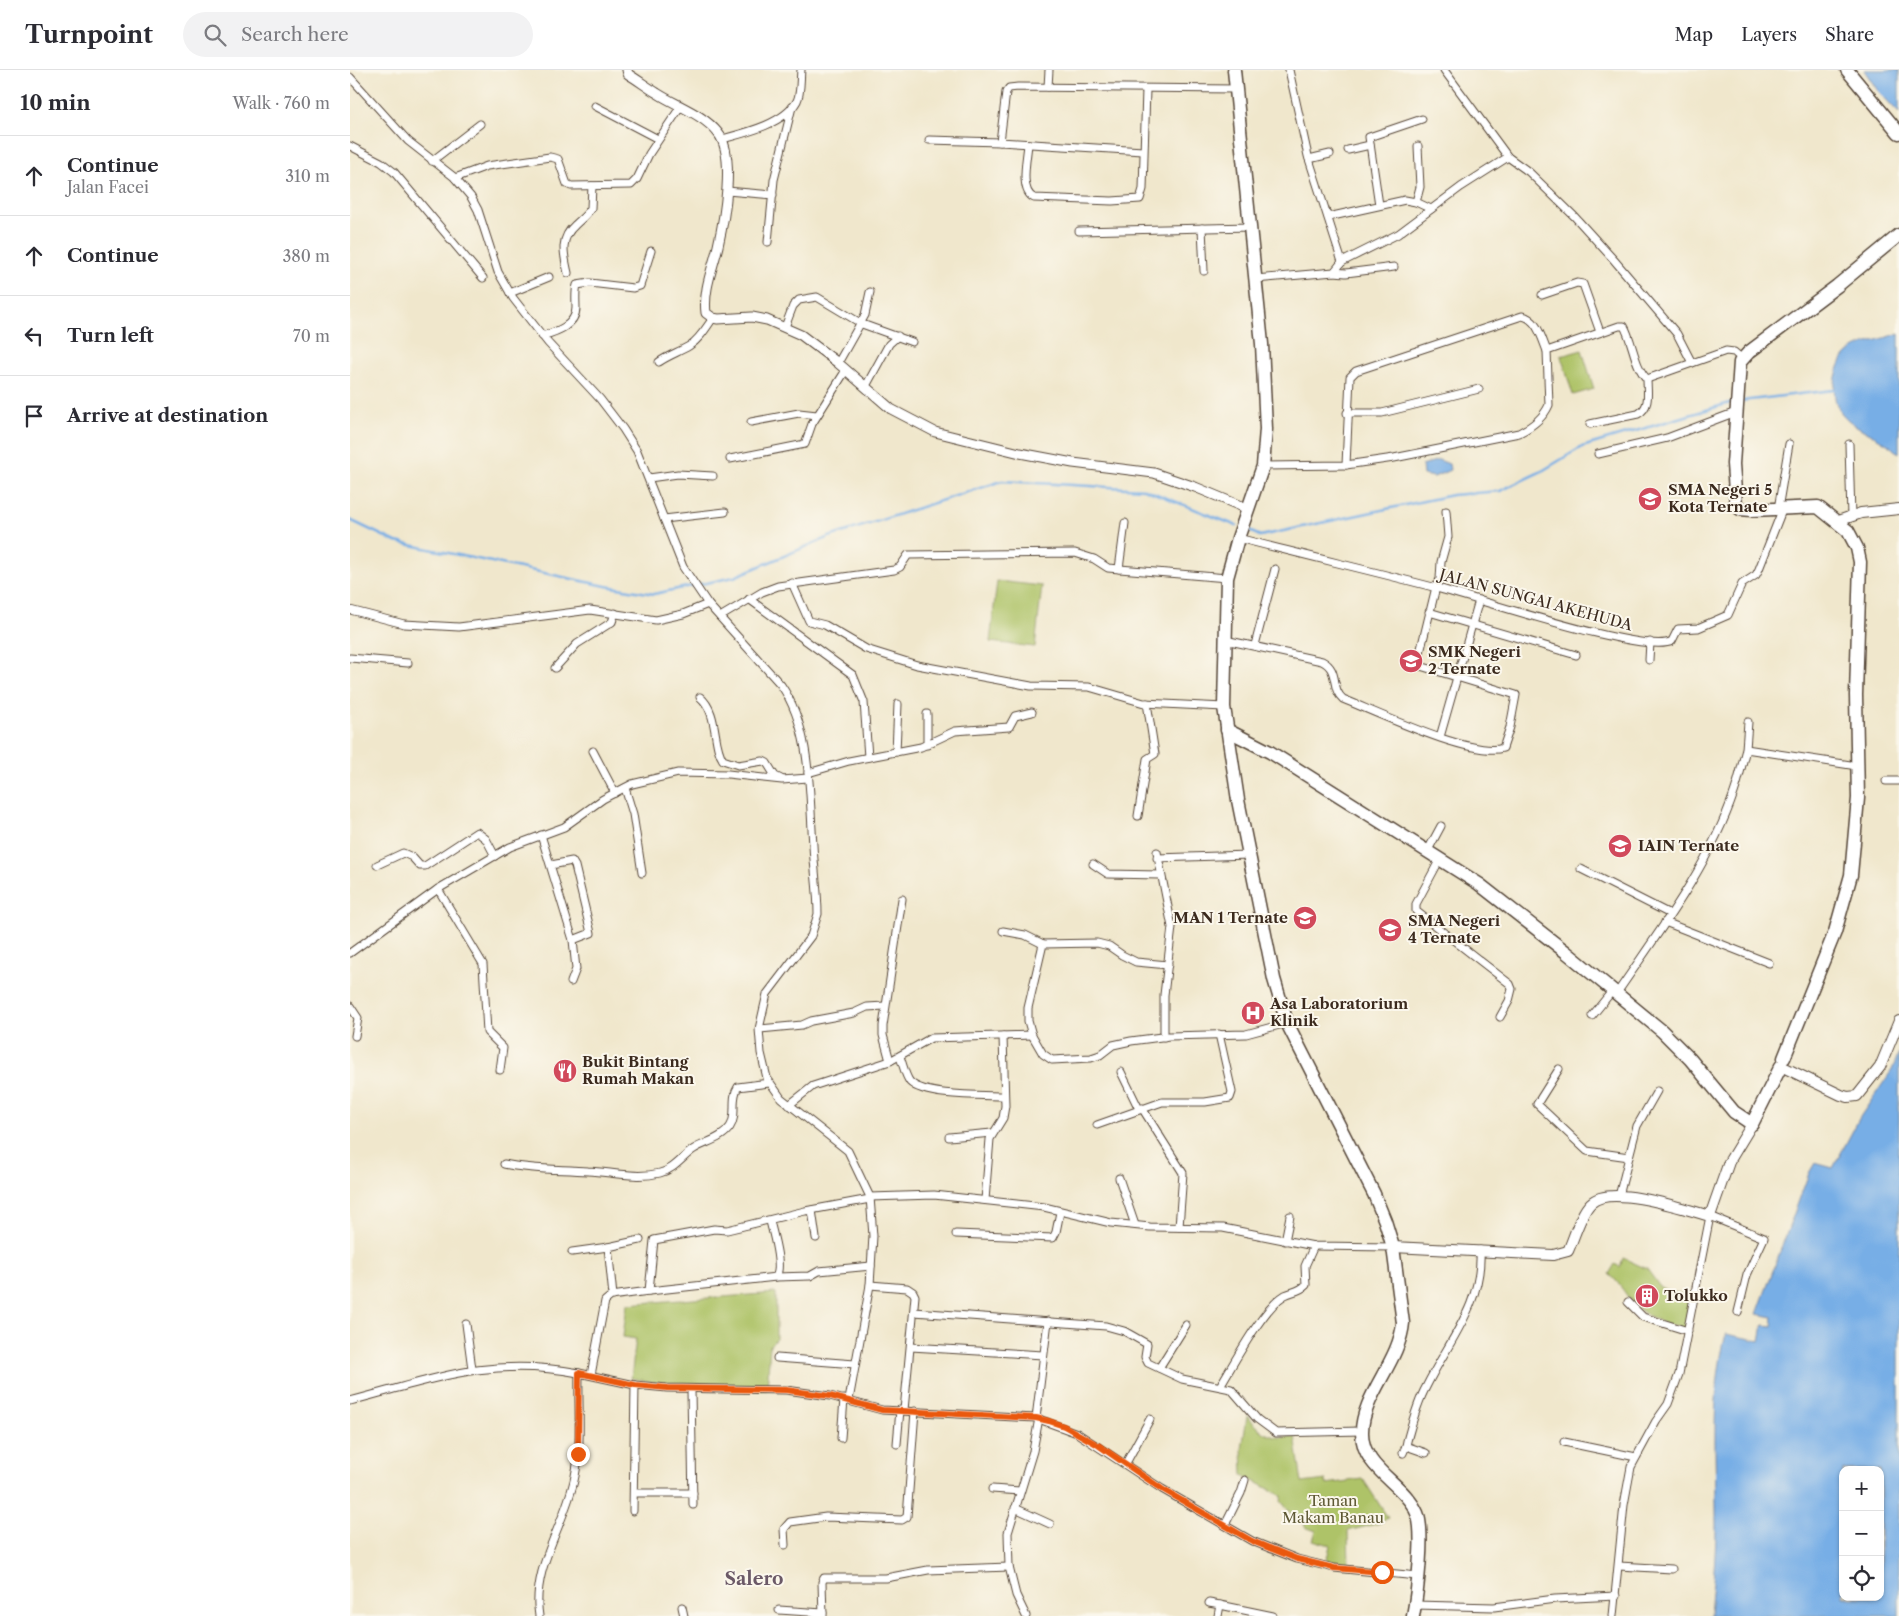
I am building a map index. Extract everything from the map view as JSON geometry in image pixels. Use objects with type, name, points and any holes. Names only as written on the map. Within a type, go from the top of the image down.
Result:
[{"type":"highway","points":[[1234,70],[1266,403],[1263,466],[1238,537],[1227,578],[1224,640],[1224,707],[1238,800],[1264,935],[1287,1023],[1374,1194],[1393,1247],[1404,1323],[1398,1349],[1367,1408],[1361,1431],[1363,1444],[1376,1467],[1411,1503],[1420,1523],[1418,1576],[1414,1611]]},
{"type":"highway","points":[[1847,70],[1899,133]]},
{"type":"highway","points":[[1228,730],[1270,752],[1492,894],[1615,991],[1662,1031],[1690,1059],[1734,1112],[1752,1124],[1783,1062],[1829,948],[1848,891],[1855,842],[1858,766],[1856,651],[1861,572],[1858,548],[1851,535],[1838,522],[1818,507],[1752,510],[1740,509],[1736,505],[1733,464],[1737,388],[1742,358],[1837,286],[1899,235]]},
{"type":"main road","points":[[1838,522],[1875,511],[1899,509]]},
{"type":"main road","points":[[1783,1062],[1841,1095],[1848,1097],[1857,1096],[1880,1067],[1899,1021]]},
{"type":"main road","points":[[1393,1247],[1553,1255],[1565,1253],[1590,1204],[1605,1196],[1619,1196],[1674,1206],[1710,1216],[1729,1162],[1752,1124]]},
{"type":"street","points":[[628,70],[628,74],[712,127],[722,139],[728,178],[727,191],[720,238],[705,296],[706,313],[712,318],[752,317],[785,327],[801,335],[866,386],[891,409],[936,432],[1029,455],[1154,473],[1195,487],[1248,511]]},
{"type":"street","points":[[768,242],[773,195],[792,108],[798,99],[801,70]]},
{"type":"street","points":[[1048,87],[1049,70]]},
{"type":"street","points":[[1290,70],[1309,159],[1342,262]]},
{"type":"street","points":[[1444,70],[1508,157],[1529,172],[1574,216],[1614,260],[1677,334],[1692,363]]},
{"type":"street","points":[[350,77],[408,141],[454,178],[478,210],[498,272],[510,293],[542,336],[585,382],[618,422],[637,451],[683,567],[706,601],[789,696],[800,727],[808,775],[818,914],[811,936],[767,994],[762,1011],[760,1029],[762,1065],[769,1083],[789,1105],[848,1151],[870,1198],[873,1236],[870,1285],[841,1438]]},
{"type":"street","points":[[1000,142],[1003,107],[1006,92],[1009,88],[1236,89]]},
{"type":"street","points":[[1028,144],[1026,188],[1029,196],[1043,199],[1140,199],[1143,189],[1146,89]]},
{"type":"street","points":[[595,106],[658,139]]},
{"type":"street","points":[[454,178],[487,166],[550,157],[558,159],[568,185],[625,186],[635,182],[658,139],[681,106]]},
{"type":"street","points":[[722,139],[758,130],[792,108]]},
{"type":"street","points":[[1379,205],[1370,136],[1422,118]]},
{"type":"street","points":[[432,161],[480,124]]},
{"type":"street","points":[[929,140],[1000,142],[1143,151]]},
{"type":"street","points":[[1348,150],[1370,145]]},
{"type":"street","points":[[350,146],[381,162],[394,172],[483,278]]},
{"type":"street","points":[[1416,202],[1420,187],[1418,146]]},
{"type":"street","points":[[1309,159],[1330,154]]},
{"type":"street","points":[[1334,272],[1342,262],[1398,234],[1431,209],[1508,157]]},
{"type":"street","points":[[568,273],[564,253],[564,239],[568,231],[591,208],[592,186]]},
{"type":"street","points":[[727,191],[773,195]]},
{"type":"street","points":[[1328,217],[1405,200],[1416,202],[1431,209]]},
{"type":"street","points":[[1202,228],[1204,271]]},
{"type":"street","points":[[1079,231],[1250,228]]},
{"type":"street","points":[[542,336],[558,331],[571,322],[576,311],[577,285],[590,283],[633,288],[640,286],[651,251]]},
{"type":"street","points":[[1255,279],[1334,272],[1346,273],[1394,267]]},
{"type":"street","points":[[510,293],[549,277]]},
{"type":"street","points":[[1542,295],[1577,283],[1583,284],[1600,332]]},
{"type":"street","points":[[838,363],[862,324],[870,292]]},
{"type":"street","points":[[785,327],[793,306],[799,300],[817,297],[862,324],[912,342]]},
{"type":"street","points":[[1263,466],[1346,465],[1519,433],[1528,428],[1546,412],[1549,405],[1547,351],[1535,325],[1526,317],[1515,318],[1356,370],[1350,377],[1346,465]]},
{"type":"street","points":[[659,362],[674,352],[689,346],[702,333],[712,318]]},
{"type":"street","points":[[1547,351],[1600,332],[1624,326],[1641,371],[1646,379],[1648,402],[1644,410],[1638,414],[1590,424]]},
{"type":"street","points":[[866,386],[889,344],[898,336]]},
{"type":"street","points":[[1646,379],[1730,351],[1742,358]]},
{"type":"street","points":[[730,459],[805,444],[817,415],[846,370]]},
{"type":"street","points":[[1347,412],[1382,413],[1479,389]]},
{"type":"street","points":[[1598,454],[1667,438],[1736,410]]},
{"type":"street","points":[[750,422],[799,413],[817,415]]},
{"type":"street","points":[[1781,509],[1789,444]]},
{"type":"street","points":[[1849,444],[1852,517]]},
{"type":"street","points":[[649,478],[688,474],[713,476]]},
{"type":"street","name":"JALAN SUNGAI AKEHUDA","points":[[1238,537],[1436,587],[1584,630],[1624,639],[1670,642],[1678,629],[1698,628],[1728,615],[1742,584],[1756,575],[1759,569],[1781,509]]},
{"type":"street","points":[[1224,640],[1255,645],[1322,661],[1328,664],[1333,671],[1336,689],[1343,699],[1440,737],[1487,750],[1496,750],[1505,745],[1516,696],[1417,665],[1429,612],[1440,579],[1441,562],[1448,537],[1446,511]]},
{"type":"street","points":[[664,519],[725,512]]},
{"type":"street","points":[[1119,569],[1125,523]]},
{"type":"street","points":[[720,617],[762,592],[792,583],[847,578],[894,570],[900,567],[905,557],[912,554],[1075,553],[1094,559],[1108,568],[1227,578]]},
{"type":"street","points":[[1255,645],[1275,569]]},
{"type":"street","points":[[792,583],[809,621],[825,625],[866,649],[900,661],[1031,686],[1089,687],[1147,703],[1224,707]]},
{"type":"street","points":[[749,599],[854,676],[864,702],[868,757]]},
{"type":"street","points":[[1440,737],[1458,678],[1478,600]]},
{"type":"street","points":[[350,610],[404,624],[460,627],[562,612],[590,610],[656,620],[683,614],[706,601]]},
{"type":"street","points":[[1429,612],[1576,655]]},
{"type":"street","points":[[556,668],[577,644],[612,622],[615,614]]},
{"type":"street","points":[[1649,660],[1650,642]]},
{"type":"street","points":[[350,658],[408,663]]},
{"type":"street","points":[[700,697],[705,702],[715,726],[723,760],[738,765],[763,761],[767,763],[775,776],[782,780]]},
{"type":"street","points":[[1138,816],[1146,759],[1155,754],[1147,703]]},
{"type":"street","points":[[896,752],[898,704]]},
{"type":"street","points":[[350,953],[438,889],[494,856],[510,847],[564,827],[615,793],[651,778],[678,774],[728,774],[782,780],[808,775],[868,757],[927,745],[955,731],[1009,726],[1015,716],[1032,712]]},
{"type":"street","points":[[927,714],[927,745]]},
{"type":"street","points":[[1592,1016],[1615,991],[1665,922],[1694,875],[1722,822],[1734,793],[1746,749],[1748,722]]},
{"type":"street","points":[[1746,749],[1858,766]]},
{"type":"street","points":[[593,751],[615,793]]},
{"type":"street","points":[[1886,781],[1899,781]]},
{"type":"street","points":[[625,788],[633,814],[642,873]]},
{"type":"street","points":[[1427,852],[1441,826]]},
{"type":"street","points":[[377,865],[403,853],[412,856],[420,866],[425,866],[477,832],[486,838],[494,856]]},
{"type":"street","points":[[541,836],[573,940],[576,968],[571,982]]},
{"type":"street","points":[[1164,1037],[1164,995],[1172,927],[1157,855],[1249,855]]},
{"type":"street","points":[[1440,859],[1416,904],[1416,911],[1510,984],[1512,989],[1509,1001],[1500,1017]]},
{"type":"street","points":[[551,864],[572,861],[575,866],[591,933],[573,940]]},
{"type":"street","points":[[1093,864],[1108,874],[1160,874]]},
{"type":"street","points":[[1581,869],[1670,914]]},
{"type":"street","points":[[438,889],[483,964],[487,1032],[503,1048],[500,1070]]},
{"type":"street","points":[[890,1061],[883,1035],[885,1006],[902,899]]},
{"type":"street","points":[[1665,922],[1769,963]]},
{"type":"street","points":[[1002,931],[1024,935],[1043,944],[1097,943],[1109,946],[1136,962],[1168,965]]},
{"type":"street","points":[[1043,944],[1028,1008],[1028,1021],[1032,1035],[1047,1058],[1058,1061],[1091,1058],[1100,1055],[1118,1043],[1164,1037],[1246,1034],[1287,1023]]},
{"type":"street","points":[[350,1006],[358,1018],[355,1036]]},
{"type":"street","points":[[760,1029],[802,1025],[811,1021],[854,1013],[867,1007],[885,1006]]},
{"type":"street","points":[[1097,1125],[1162,1102],[1205,1102],[1230,1098],[1232,1092],[1219,1034]]},
{"type":"street","points":[[789,1105],[807,1090],[824,1080],[890,1061],[931,1038],[1032,1035]]},
{"type":"street","points":[[985,1200],[992,1132],[1003,1118],[1004,1036]]},
{"type":"street","points":[[900,1057],[908,1078],[918,1087],[955,1095],[1004,1096]]},
{"type":"street","points":[[1559,1069],[1537,1104],[1587,1151],[1629,1157]]},
{"type":"street","points":[[1121,1072],[1140,1109],[1183,1173],[1179,1227]]},
{"type":"street","points":[[504,1164],[526,1169],[569,1169],[618,1174],[659,1174],[674,1167],[695,1149],[727,1132],[734,1115],[734,1095],[738,1087],[769,1083]]},
{"type":"street","points":[[1619,1196],[1637,1126],[1657,1091]]},
{"type":"street","points":[[949,1137],[992,1132]]},
{"type":"street","points":[[1120,1178],[1135,1225]]},
{"type":"street","points":[[649,1291],[652,1242],[654,1240],[714,1229],[727,1230],[870,1198],[924,1195],[985,1200],[1044,1207],[1111,1223],[1223,1228],[1314,1246],[1393,1247]]},
{"type":"street","points":[[812,1210],[816,1238]]},
{"type":"street","points":[[956,1234],[1053,1238],[1060,1212]]},
{"type":"street","points":[[1285,1241],[1290,1216]]},
{"type":"street","points":[[1613,1616],[1624,1505],[1631,1467],[1671,1397],[1682,1360],[1694,1286],[1710,1216],[1764,1238],[1747,1275],[1738,1312]]},
{"type":"street","points":[[770,1221],[779,1273],[776,1277]]},
{"type":"street","points":[[572,1252],[640,1240]]},
{"type":"street","points":[[1220,1386],[1264,1317],[1285,1295],[1297,1292],[1306,1285],[1305,1266],[1314,1246]]},
{"type":"street","points":[[608,1247],[613,1296]]},
{"type":"street","points":[[1403,1454],[1425,1388],[1477,1290],[1481,1270],[1480,1250]]},
{"type":"street","points":[[591,1376],[605,1301],[613,1296],[776,1277],[810,1276],[819,1270],[871,1266]]},
{"type":"street","points":[[870,1285],[910,1290],[914,1296],[911,1347],[897,1444]]},
{"type":"street","points":[[1628,1302],[1643,1317],[1688,1332]]},
{"type":"street","points":[[914,1312],[1094,1324],[1124,1332],[1147,1344],[1146,1361],[1159,1368],[1182,1379],[1220,1386],[1236,1393],[1257,1419],[1276,1433],[1361,1431]]},
{"type":"street","points":[[1026,1616],[1016,1595],[1009,1567],[1008,1526],[1033,1451],[1048,1322]]},
{"type":"street","points":[[466,1324],[472,1369]]},
{"type":"street","points":[[1159,1368],[1186,1325]]},
{"type":"street","points":[[911,1347],[1044,1356]]},
{"type":"street","points":[[777,1358],[855,1364]]},
{"type":"street","points":[[350,1401],[472,1369],[528,1366],[579,1373],[635,1385],[690,1390],[786,1390],[847,1399],[868,1408],[1037,1418],[1077,1432],[1162,1489],[1252,1541],[1297,1559],[1334,1568],[1418,1576]]},
{"type":"street","points":[[538,1616],[538,1584],[541,1570],[568,1504],[575,1476],[578,1454],[579,1373]]},
{"type":"street","points":[[633,1511],[635,1385]]},
{"type":"street","points":[[690,1390],[693,1505]]},
{"type":"street","points":[[785,1545],[784,1529],[790,1522],[826,1517],[902,1520],[907,1516],[915,1411]]},
{"type":"street","points":[[1126,1464],[1150,1419]]},
{"type":"street","points":[[1564,1442],[1636,1457]]},
{"type":"street","points":[[1406,1446],[1426,1453]]},
{"type":"street","points":[[1225,1525],[1241,1493],[1245,1480]]},
{"type":"street","points":[[992,1489],[1020,1491]]},
{"type":"street","points":[[634,1493],[693,1493]]},
{"type":"street","points":[[1015,1508],[1050,1524]]},
{"type":"street","points":[[1619,1566],[1672,1569]]},
{"type":"street","points":[[780,1610],[823,1615],[822,1582],[824,1578],[886,1578],[928,1570],[1009,1567]]},
{"type":"street","points":[[1414,1611],[1494,1608],[1555,1600],[1616,1596]]},
{"type":"street","points":[[1209,1603],[1273,1616]]},
{"type":"street","points":[[1218,1616],[1220,1606]]},
{"type":"street","points":[[682,1607],[684,1616]]},
{"type":"green space","points":[[1582,350],[1594,389],[1573,395],[1561,356]]},
{"type":"green space","points":[[997,581],[1042,586],[1035,647],[990,642]]},
{"type":"green space","points":[[1623,1258],[1647,1269],[1660,1287],[1675,1293],[1690,1294],[1686,1329],[1656,1320],[1631,1301],[1609,1274],[1615,1264],[1620,1267]]},
{"type":"green space","points":[[776,1293],[776,1339],[770,1345],[767,1390],[670,1385],[631,1378],[636,1339],[623,1337],[627,1304]]},
{"type":"green space","name":"Taman Makam Banau","points":[[1247,1416],[1258,1428],[1268,1435],[1279,1437],[1295,1436],[1302,1483],[1326,1480],[1326,1484],[1363,1479],[1388,1518],[1380,1523],[1348,1531],[1349,1567],[1326,1563],[1330,1545],[1313,1540],[1316,1531],[1305,1527],[1303,1519],[1292,1515],[1281,1501],[1282,1496],[1243,1475],[1242,1449]]},
{"type":"water","points":[[1864,70],[1899,70],[1899,113],[1878,91]]},
{"type":"water","points":[[1899,333],[1899,453],[1848,420],[1837,405],[1835,383],[1842,361],[1851,351],[1864,344]]},
{"type":"water","points":[[1439,460],[1449,464],[1450,470],[1434,477],[1423,475],[1422,465]]},
{"type":"water","points":[[1899,1053],[1899,1616],[1710,1616],[1716,1539],[1715,1431],[1717,1382],[1726,1334],[1760,1341],[1763,1325],[1772,1326],[1773,1317],[1757,1314],[1809,1173],[1815,1163],[1833,1168],[1860,1117],[1892,1070]]},
{"type":"waterway","points":[[1741,401],[1834,390]]},
{"type":"waterway","points":[[1245,529],[1260,536],[1452,495],[1500,491],[1542,471],[1582,447],[1733,402]]},
{"type":"waterway","points":[[350,520],[396,542],[606,586],[654,594],[734,577],[829,537],[1002,481],[1144,489],[1237,526]]},
{"type":"place","name":"SMA Negeri 5 Kota Ternate","points":[[1650,499]]},
{"type":"place","name":"SMK Negeri 2 Ternate","points":[[1411,661]]},
{"type":"place","name":"IAIN Ternate","points":[[1620,846]]},
{"type":"place","name":"MAN 1 Ternate","points":[[1305,918]]},
{"type":"place","name":"SMA Negeri 4 Ternate","points":[[1390,930]]},
{"type":"place","name":"Asa Laboratorium Klinik","points":[[1253,1013]]},
{"type":"place","name":"Bukit Bintang Rumah Makan","points":[[565,1071]]},
{"type":"place","name":"Tolukko","points":[[1647,1296]]},
{"type":"district","name":"Salero","points":[[754,1579]]},
{"type":"route","points":[[578,1454],[579,1373],[635,1385],[690,1390],[786,1390],[830,1396],[849,1400],[868,1408],[882,1410],[1036,1418],[1077,1432],[1162,1489],[1252,1541],[1297,1559],[1334,1568],[1382,1572]]}]
